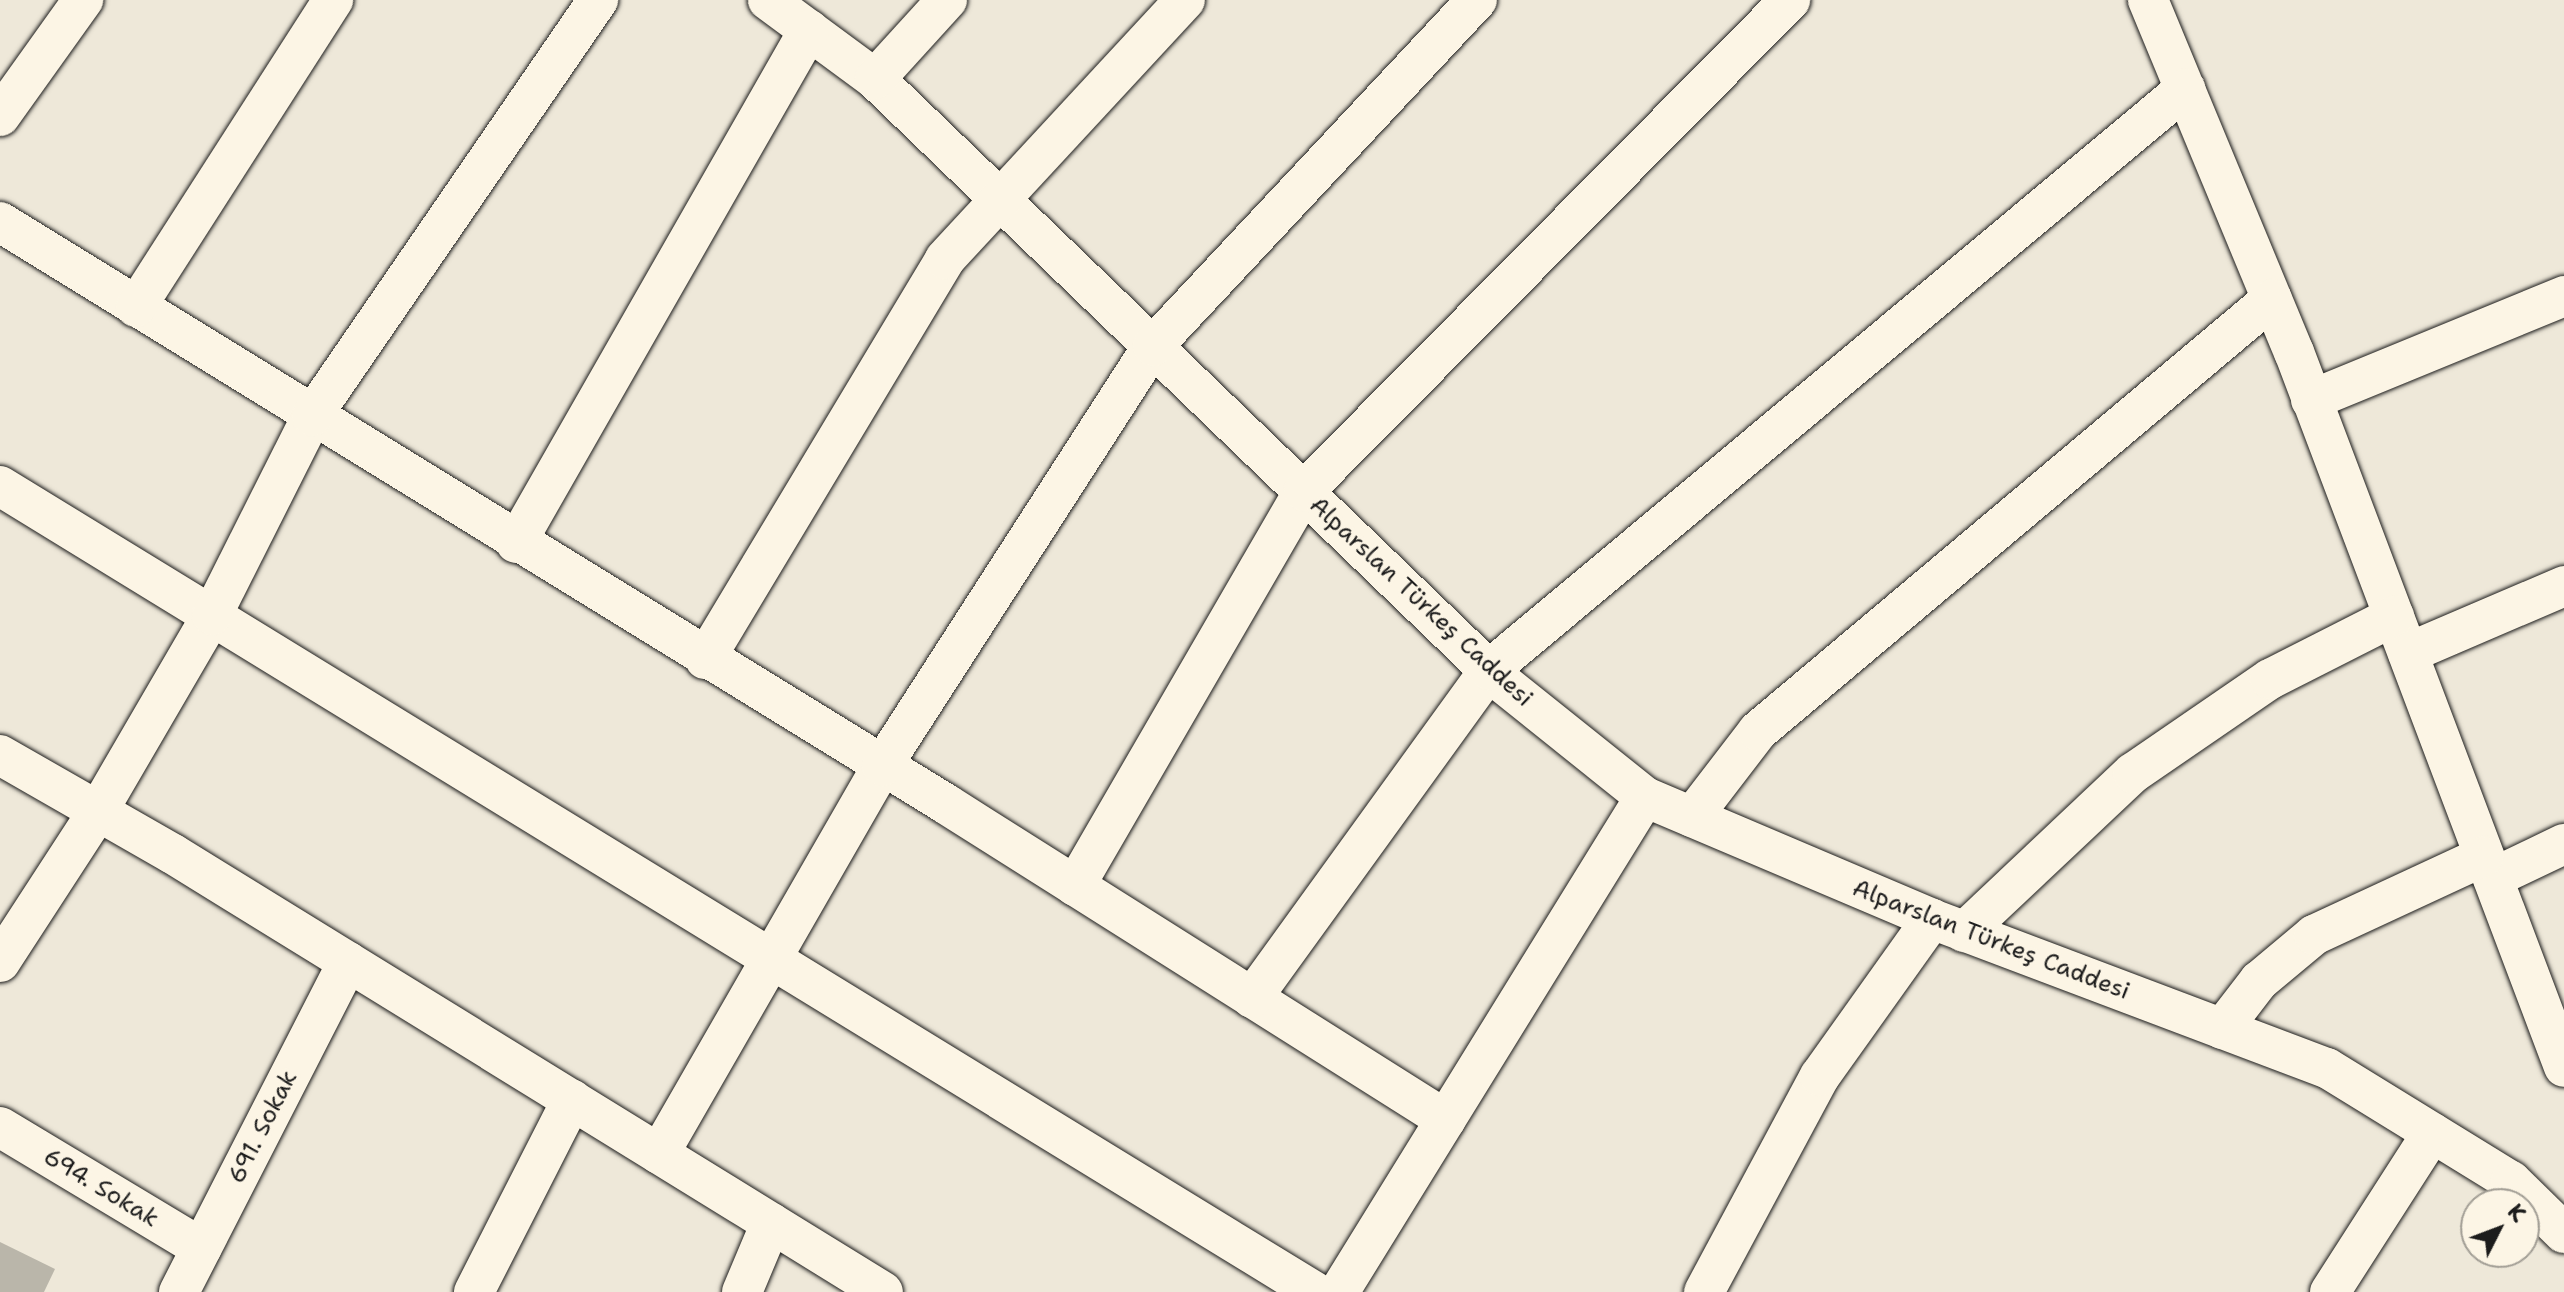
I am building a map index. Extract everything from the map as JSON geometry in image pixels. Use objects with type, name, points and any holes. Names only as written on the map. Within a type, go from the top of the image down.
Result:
[{"type":"street","points":[[0,116],[83,0]]},
{"type":"street","points":[[136,307],[333,0]]},
{"type":"street","points":[[0,962],[98,811],[212,615],[312,416],[598,0]]},
{"type":"street","name":"Alparslan Türkeş Caddesi","points":[[768,0],[875,79],[1489,670],[1645,797],[1948,926],[2327,1068],[2511,1181],[2564,1233]]},
{"type":"street","points":[[875,79],[947,0]]},
{"type":"street","points":[[705,659],[945,259],[1185,0]]},
{"type":"street","points":[[659,1154],[882,766],[1153,346],[1477,0]]},
{"type":"street","points":[[1075,886],[1304,491],[1790,0]]},
{"type":"street","points":[[2148,0],[2272,299],[2564,1067]]},
{"type":"street","points":[[516,543],[809,30]]},
{"type":"street","points":[[1252,998],[1489,670],[2185,89]]},
{"type":"street","points":[[0,222],[882,766],[1446,1120]]},
{"type":"street","points":[[2311,400],[2564,296]]},
{"type":"street","points":[[1692,817],[1758,731],[2272,299]]},
{"type":"street","points":[[0,486],[773,955],[1315,1292]]},
{"type":"street","points":[[2408,653],[2564,586]]},
{"type":"street","points":[[1704,1292],[1820,1076],[1948,926],[2133,773],[2270,679],[2394,616]]},
{"type":"street","points":[[0,755],[348,962],[883,1292]]},
{"type":"street","points":[[1339,1292],[1645,797]]},
{"type":"street","points":[[2222,1029],[2259,981],[2314,935],[2488,867],[2564,844]]},
{"type":"street","name":"691. Sokak","points":[[179,1292],[348,962]]},
{"type":"street","points":[[474,1292],[572,1100]]},
{"type":"street","name":"694. Sokak","points":[[0,1127],[201,1248]]},
{"type":"street","points":[[2330,1292],[2432,1133]]},
{"type":"street","points":[[742,1292],[771,1223]]},
{"type":"building","points":[[0,1242],[55,1269],[44,1292],[0,1292]]}]
